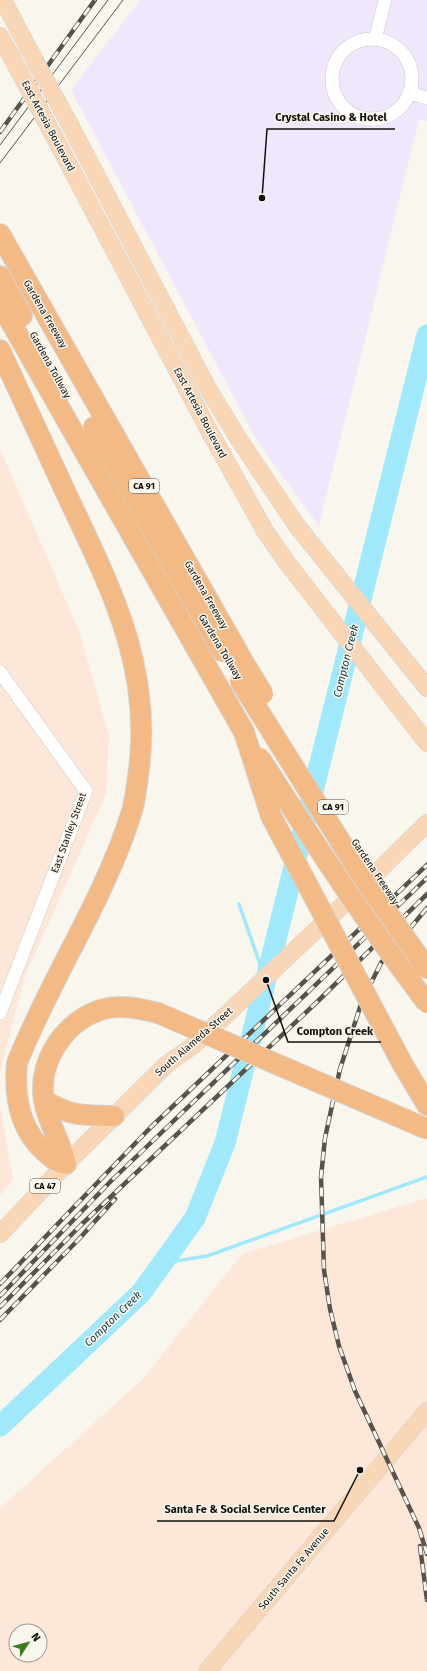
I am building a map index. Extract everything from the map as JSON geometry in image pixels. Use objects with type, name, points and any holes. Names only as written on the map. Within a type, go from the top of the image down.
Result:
[{"type":"highway","name":"Gardena Freeway","points":[[0,234],[242,672],[427,948]]},
{"type":"highway","name":"Gardena Tollway","points":[[0,276],[157,555],[158,582]]},
{"type":"highway","points":[[0,303],[231,711],[332,871],[379,939],[427,1003]]},
{"type":"highway","points":[[0,350],[114,595],[130,646],[140,703],[140,757],[133,808],[112,869],[60,972],[18,1063],[16,1080],[17,1098],[21,1116],[28,1132],[38,1146],[56,1162],[66,1164],[50,1122],[44,1100],[44,1077],[49,1058],[72,1025],[88,1015],[105,1008],[137,1008],[158,1013],[427,1129]]},
{"type":"highway","name":"Gardena Tollway","points":[[242,672],[362,876],[427,969]]},
{"type":"highway","points":[[244,732],[271,816],[402,1063],[427,1105]]},
{"type":"highway","points":[[44,1100],[60,1110],[76,1114],[114,1116]]},
{"type":"main road","name":"East Artesia Boulevard","points":[[3,0],[220,410],[265,480],[297,526],[427,688]]},
{"type":"main road","name":"East Artesia Boulevard","points":[[0,36],[204,421],[265,531],[288,564],[425,734]]},
{"type":"main road","points":[[103,230],[119,219]]},
{"type":"main road","points":[[204,421],[220,410]]},
{"type":"main road","name":"South Alameda Street","points":[[0,1234],[66,1164],[167,1064],[194,1045],[365,884],[427,823]]},
{"type":"main road","name":"South Santa Fe Avenue","points":[[207,1671],[427,1411]]},
{"type":"street","points":[[375,39],[386,0]]},
{"type":"street","points":[[375,39],[382,40],[395,47],[409,64],[412,79],[409,94],[401,107],[395,112],[381,118],[373,119],[364,118],[348,111],[337,98],[334,90],[332,73],[338,57],[344,51],[354,44],[375,39]]},
{"type":"street","points":[[409,94],[427,98]]},
{"type":"street","name":"East Stanley Street","points":[[0,672],[86,791],[0,1013]]},
{"type":"shaded area","points":[[140,0],[427,0],[427,121],[419,119],[319,526],[257,441],[71,90]]},
{"type":"shaded area","points":[[0,449],[80,633],[109,736],[106,794],[25,976],[0,1072]]},
{"type":"shaded area","points":[[0,1104],[13,1180],[0,1195]]},
{"type":"shaded area","points":[[427,1198],[427,1671],[0,1671],[0,1508],[144,1378],[242,1254]]},
{"type":"waterway","name":"Compton Creek","points":[[0,1426],[141,1293],[195,1218],[225,1143],[427,335]]},
{"type":"waterway","points":[[239,904],[263,973]]},
{"type":"waterway","points":[[163,1263],[207,1256],[427,1177]]},
{"type":"tram line","points":[[0,145],[108,0]]},
{"type":"tram line","points":[[0,163],[123,0]]},
{"type":"railway","points":[[0,132],[95,0]]},
{"type":"railway","points":[[0,1284],[150,1128],[427,865]]},
{"type":"railway","points":[[0,1296],[112,1180],[427,878]]},
{"type":"railway","points":[[0,1307],[82,1224],[317,1002],[427,894]]},
{"type":"railway","points":[[427,908],[381,963],[362,1001],[340,1069],[325,1138],[321,1177],[324,1270],[330,1309],[339,1346],[355,1391],[419,1528],[427,1554]]},
{"type":"railway","points":[[0,1320],[79,1239],[115,1199]]},
{"type":"railway","points":[[420,1546],[427,1600]]},
{"type":"place","name":"Crystal Casino & Hotel","points":[[262,198]]},
{"type":"place","name":"Compton Creek","points":[[266,980]]},
{"type":"place","name":"Santa Fe & Social Service Center","points":[[360,1470]]}]
